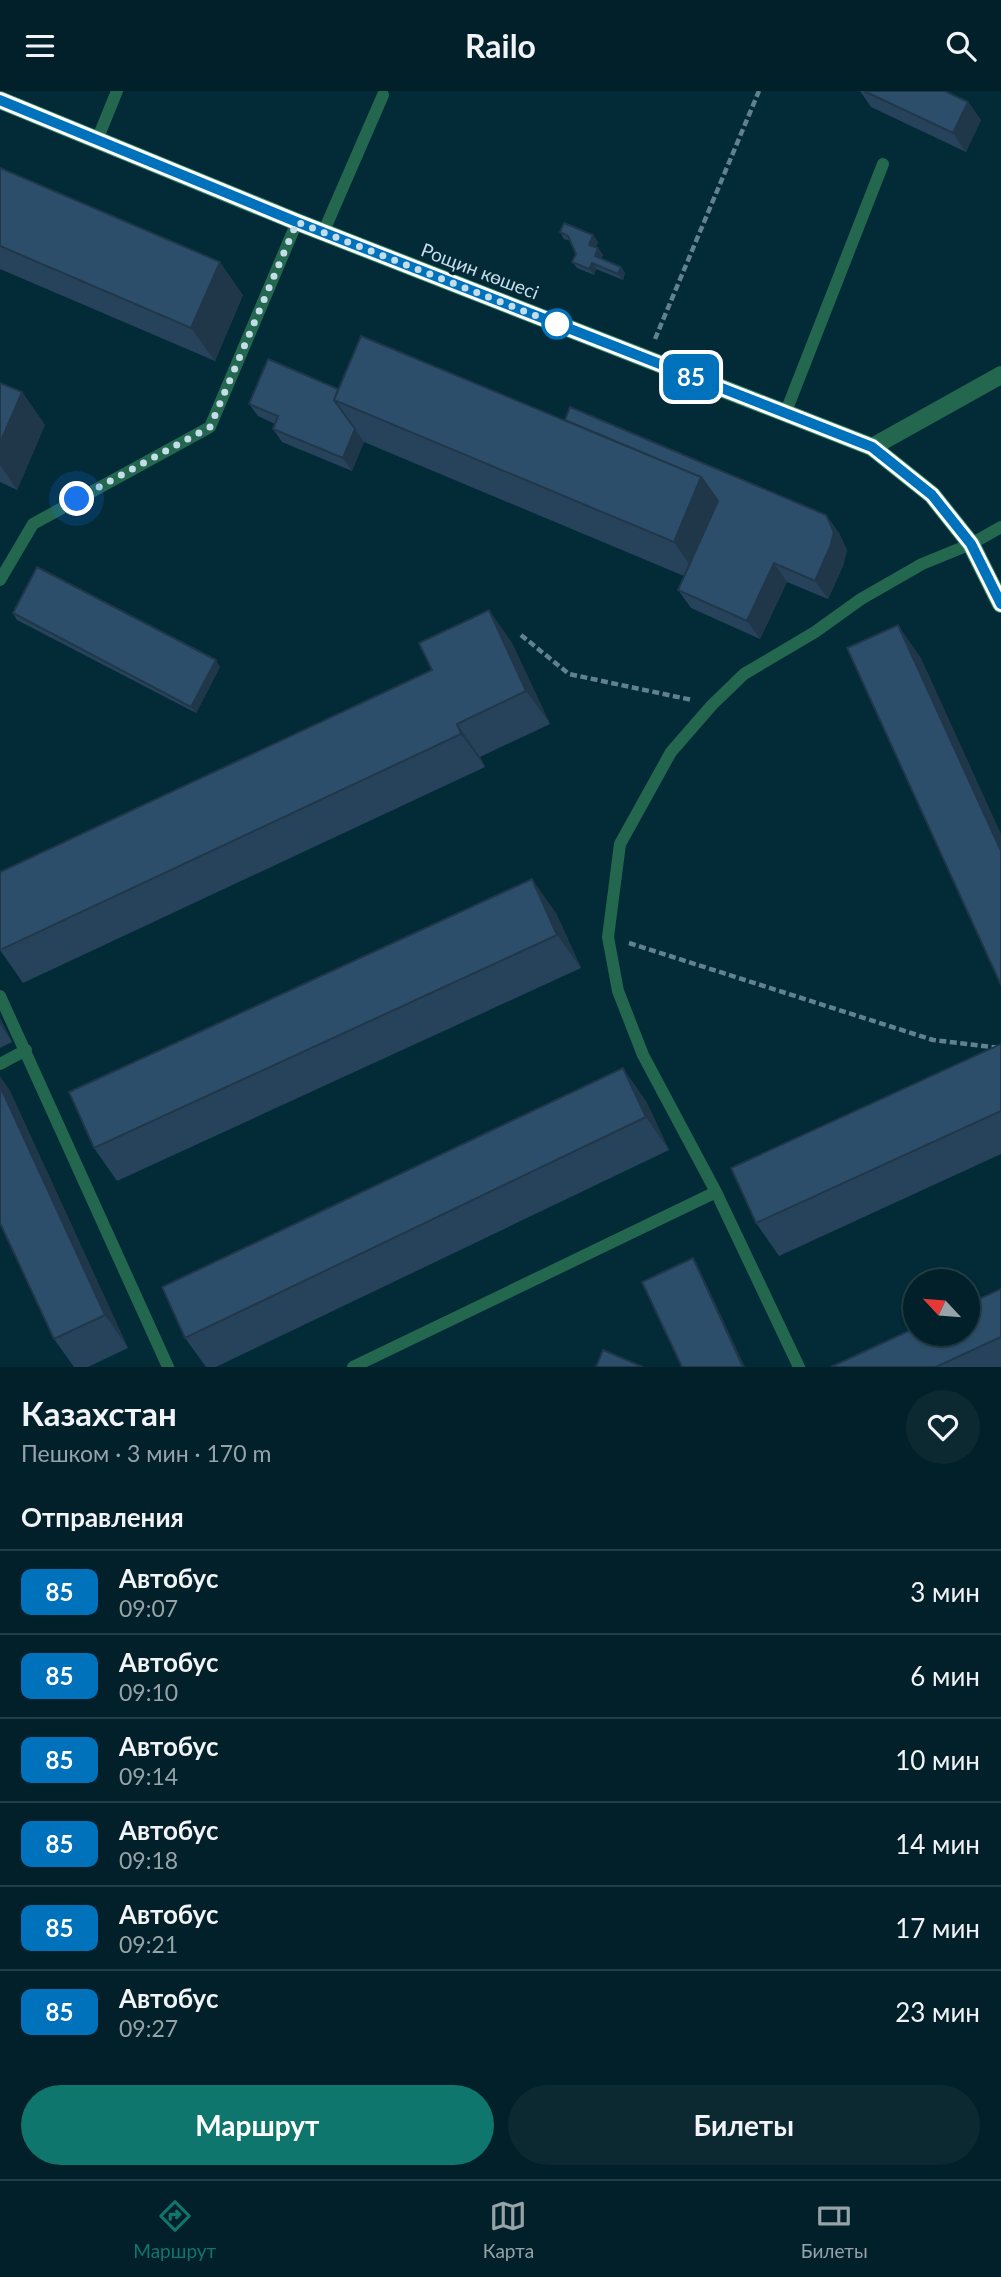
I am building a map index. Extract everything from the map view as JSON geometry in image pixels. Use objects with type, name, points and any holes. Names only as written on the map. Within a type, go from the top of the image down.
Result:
[{"type":"street","name":"Рощин көшесі","points":[[0,100],[323,233],[872,447],[932,495],[971,544],[1001,604]]},
{"type":"street","points":[[872,447],[1001,376]]},
{"type":"lane","points":[[97,140],[117,91]]},
{"type":"lane","points":[[323,233],[383,95]]},
{"type":"lane","points":[[785,414],[883,164]]},
{"type":"lane","points":[[0,580],[33,524],[210,427],[297,222]]},
{"type":"lane","points":[[799,1367],[716,1192],[643,1055],[618,991],[608,937],[620,844],[671,753],[712,705],[744,674],[815,632],[861,599],[922,564],[971,544],[1001,527]]},
{"type":"lane","points":[[0,996],[168,1367]]},
{"type":"lane","points":[[0,1064],[26,1050]]},
{"type":"lane","points":[[353,1367],[716,1192]]},
{"type":"path","points":[[647,359],[759,91]]},
{"type":"path","points":[[521,635],[569,674],[712,705]]},
{"type":"path","points":[[608,937],[933,1040],[1001,1048]]},
{"type":"building","points":[[864,91],[945,91],[968,102],[953,133]]},
{"type":"building","points":[[0,168],[220,262],[191,328],[0,246]]},
{"type":"building","points":[[564,223],[593,235],[589,245],[598,248],[595,256],[621,267],[618,274],[592,263],[589,269],[572,262],[576,254],[568,236],[560,232]]},
{"type":"building","points":[[361,336],[701,477],[674,542],[334,400]]},
{"type":"building","points":[[268,359],[338,389],[334,400],[355,429],[343,458],[273,429],[278,416],[249,404]]},
{"type":"building","points":[[0,383],[22,392],[0,443]]},
{"type":"building","points":[[570,407],[826,515],[834,532],[815,581],[774,563],[747,621],[678,590],[718,501],[701,477],[565,420]]},
{"type":"building","points":[[37,567],[216,660],[191,707],[13,613]]},
{"type":"building","points":[[489,610],[526,691],[457,724],[461,734],[0,950],[0,872],[432,670],[419,643]]},
{"type":"building","points":[[898,625],[1001,851],[1001,985],[847,648]]},
{"type":"building","points":[[532,879],[557,935],[94,1148],[69,1092]]},
{"type":"building","points":[[1001,1044],[1001,1111],[756,1223],[731,1168]]},
{"type":"building","points":[[623,1068],[646,1117],[185,1338],[162,1287]]},
{"type":"building","points":[[0,1086],[105,1315],[54,1339],[0,1223]]},
{"type":"building","points":[[693,1258],[743,1367],[682,1367],[642,1282]]},
{"type":"building","points":[[1001,1289],[1001,1337],[936,1367],[831,1367],[903,1334],[903,1346],[980,1346],[980,1299]]},
{"type":"building","points":[[603,1350],[643,1367],[596,1367]]},
{"type":"bus line","name":"85","points":[[0,100],[297,222],[872,447],[932,495],[971,544],[1001,604]]},
{"type":"route","points":[[77,499],[210,427],[297,222],[557,324]]}]
